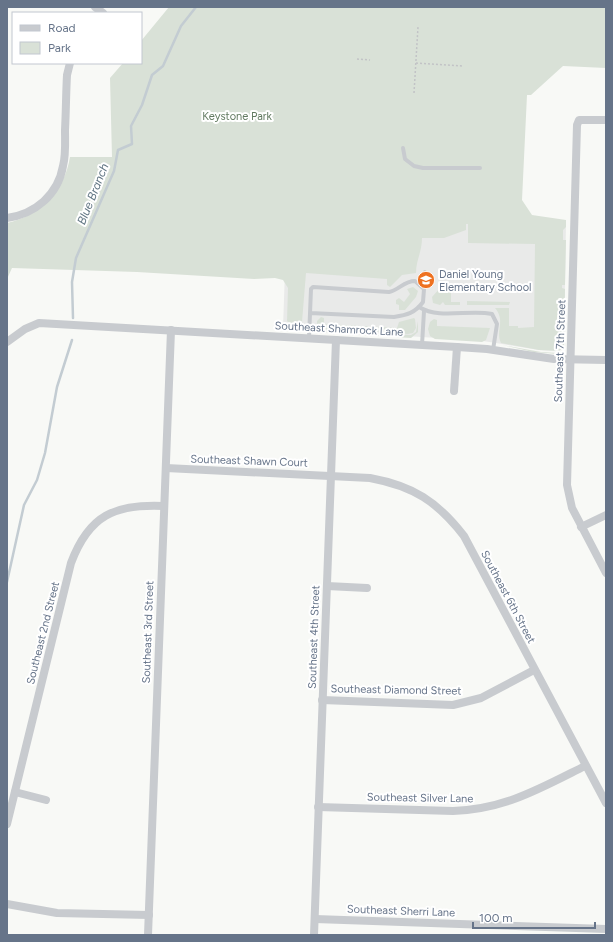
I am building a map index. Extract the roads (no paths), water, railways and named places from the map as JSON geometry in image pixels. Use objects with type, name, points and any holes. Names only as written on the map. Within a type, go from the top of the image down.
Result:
[{"type":"street","points":[[7,218],[16,217],[35,209],[49,197],[57,186],[64,166],[67,75],[70,64]]},
{"type":"street","name":"Southeast 7th Street","points":[[606,120],[579,120],[576,132],[567,485],[572,508],[606,573]]},
{"type":"street","name":"Southeast Shamrock Lane","points":[[7,342],[25,329],[39,323],[457,347],[493,350],[554,359],[606,360]]},
{"type":"street","name":"Southeast 3rd Street","points":[[148,935],[171,330]]},
{"type":"street","name":"Southeast 4th Street","points":[[314,935],[336,340]]},
{"type":"street","points":[[454,391],[457,347]]},
{"type":"street","name":"Southeast Shawn Court","points":[[166,468],[330,475]]},
{"type":"street","name":"Southeast 6th Street","points":[[330,475],[389,481],[414,491],[429,500],[448,516],[464,536],[606,803]]},
{"type":"street","name":"Southeast 2nd Street","points":[[7,824],[71,563],[78,545],[92,526],[104,517],[122,508],[139,505],[164,506]]},
{"type":"street","points":[[582,527],[606,515]]},
{"type":"street","points":[[327,586],[367,588]]},
{"type":"street","name":"Southeast Diamond Street","points":[[322,700],[453,705],[481,698],[534,670]]},
{"type":"street","name":"Southeast Silver Lane","points":[[318,807],[453,811],[474,810],[496,806],[520,798],[585,766]]},
{"type":"street","points":[[15,792],[46,800]]},
{"type":"street","points":[[7,904],[57,913],[149,915]]},
{"type":"street","name":"Southeast Sherri Lane","points":[[315,919],[606,929]]},
{"type":"lane","points":[[402,148],[405,159],[414,166],[423,168],[480,168]]},
{"type":"lane","points":[[420,283],[425,272]]},
{"type":"lane","points":[[309,338],[310,313],[311,289],[313,287],[388,292],[396,291],[410,281],[420,283],[424,289],[423,302],[419,308],[407,315],[394,317],[310,313]]},
{"type":"lane","points":[[419,308],[424,311],[492,314],[497,324],[493,350]]},
{"type":"lane","points":[[422,345],[424,311]]},
{"type":"waterway","name":"Blue Branch","points":[[73,318],[72,282],[76,258],[114,171],[118,150],[132,144],[131,126],[142,105],[152,75],[163,66],[181,26],[196,7]]},
{"type":"waterway","name":"Blue Branch","points":[[7,582],[24,505],[37,480],[45,453],[57,387],[72,340]]},
{"type":"place","name":"Daniel Young Elementary School","points":[[426,280]]},
{"type":"park label","name":"Keystone Park","points":[[237,116]]}]
